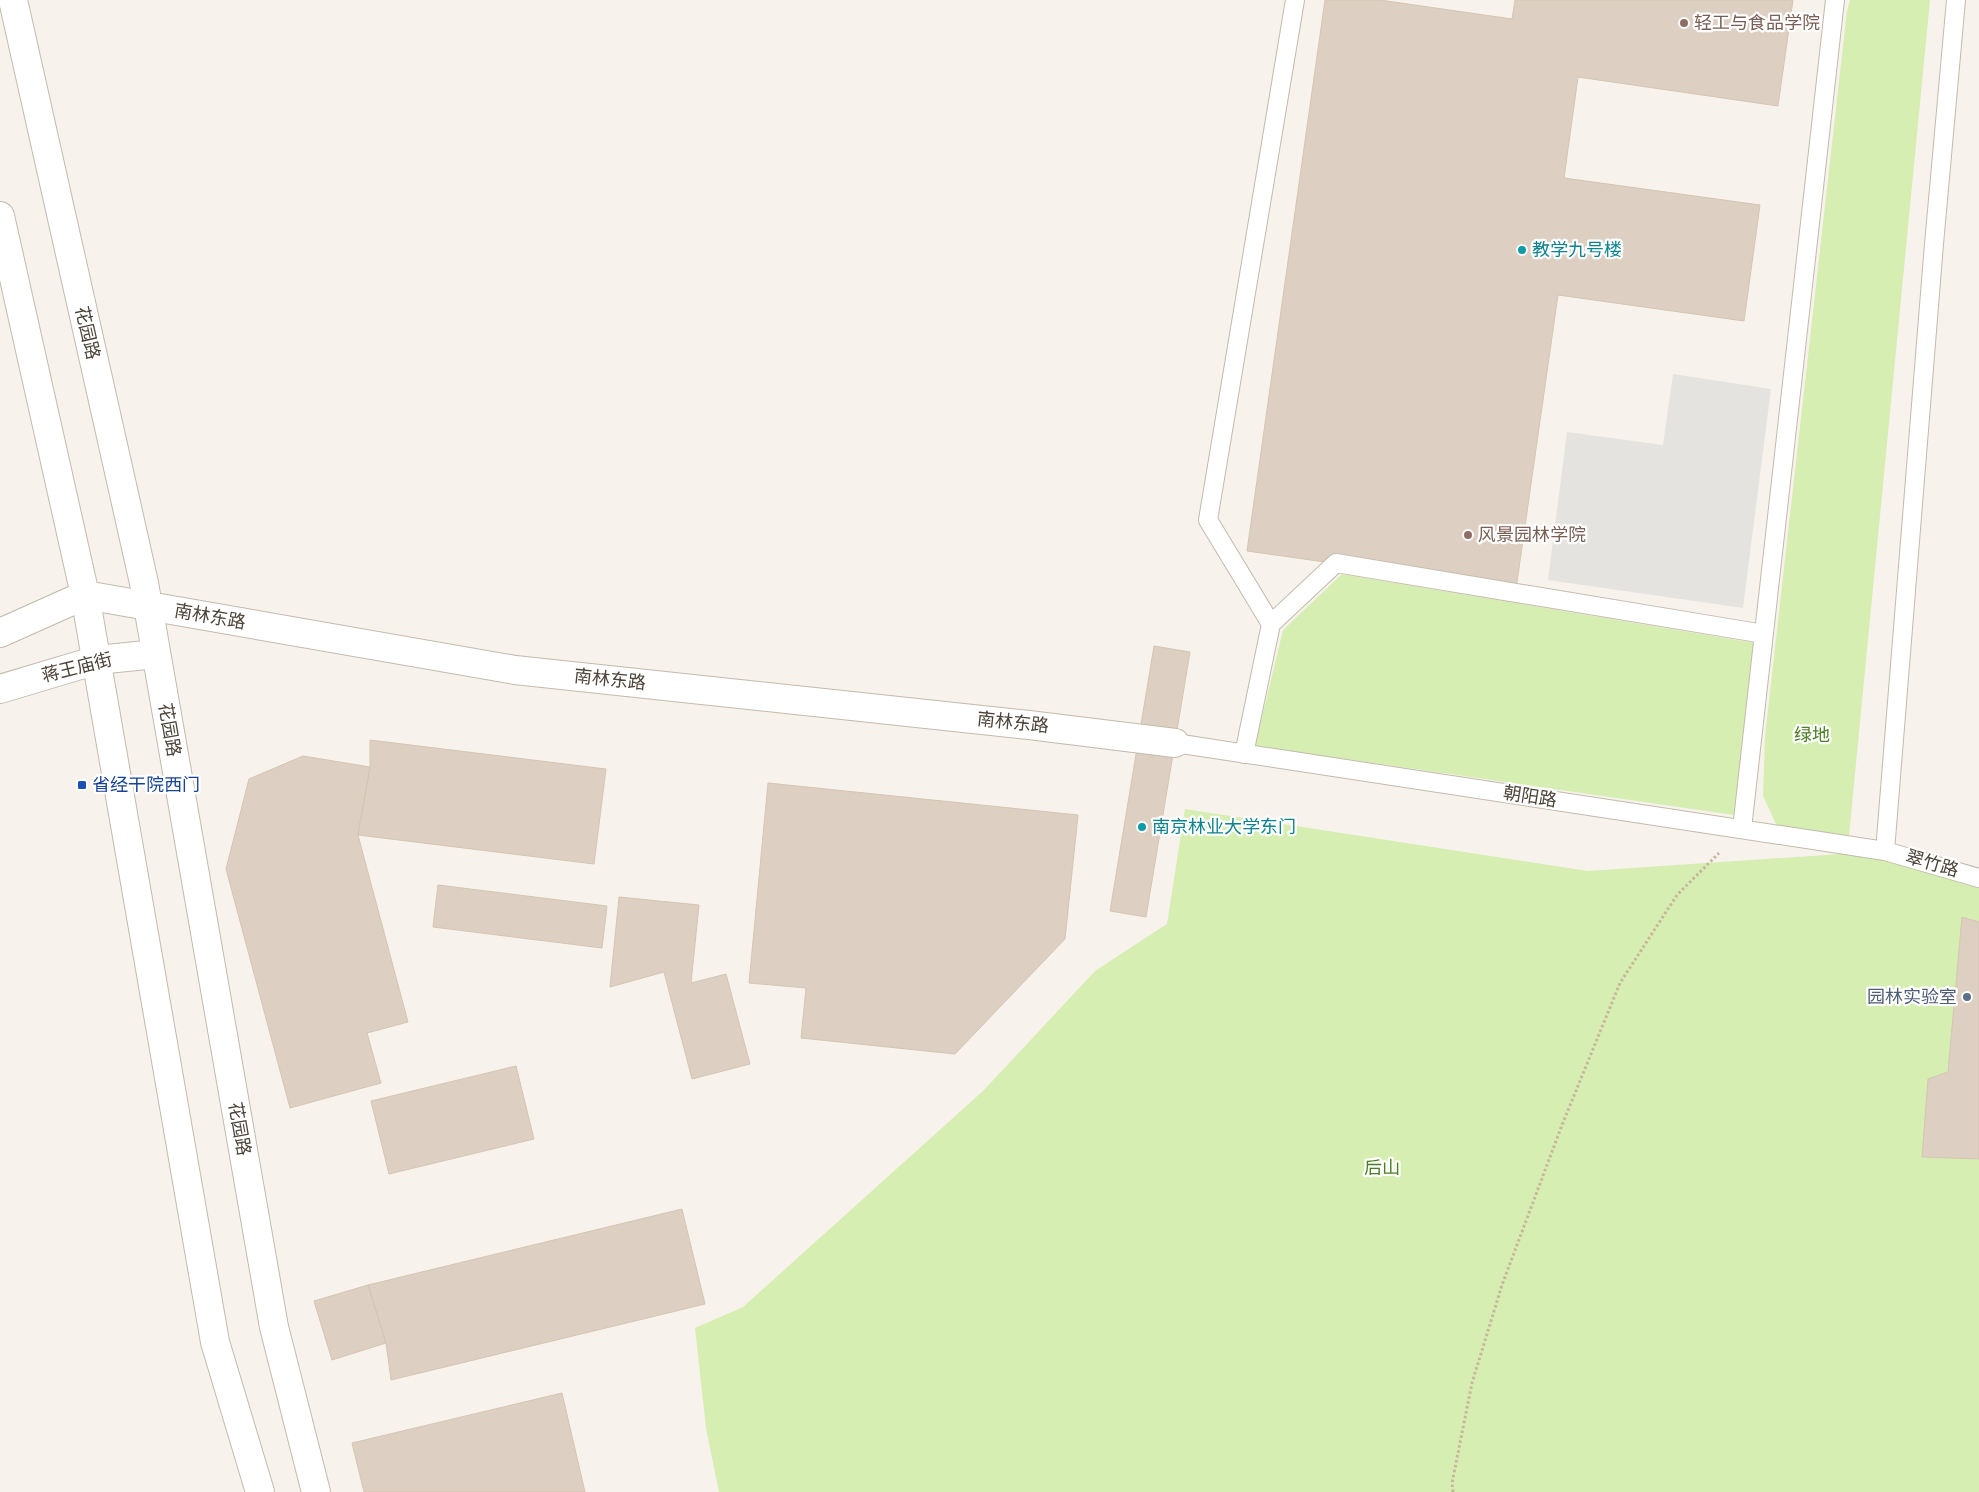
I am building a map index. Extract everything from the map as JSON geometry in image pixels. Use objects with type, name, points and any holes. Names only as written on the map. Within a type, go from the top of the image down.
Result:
[{"type":"street","name":"花园路","points":[[13,0],[148,606],[274,1327],[316,1492]]},
{"type":"street","points":[[0,216],[85,595],[215,1342],[260,1492]]},
{"type":"street","name":"南林东路","points":[[85,595],[515,670],[1175,743]]},
{"type":"street","points":[[0,633],[85,595]]},
{"type":"street","name":"蒋王庙街","points":[[0,689],[96,660],[156,654]]},
{"type":"lane","points":[[1271,624],[1208,520],[1295,0]]},
{"type":"lane","points":[[1742,829],[1835,0]]},
{"type":"lane","points":[[1885,851],[1934,244],[1956,0]]},
{"type":"lane","points":[[1244,754],[1271,624],[1336,563],[1764,634]]},
{"type":"lane","name":"朝阳路","points":[[1175,743],[1885,851]]},
{"type":"lane","name":"翠竹路","points":[[1885,851],[1979,878]]},
{"type":"path","points":[[1454,1492],[1452,1484],[1472,1383],[1502,1285],[1562,1125],[1620,983],[1677,895],[1742,829]]},
{"type":"green space","name":"绿地","points":[[1850,0],[1930,0],[1848,846],[1781,835],[1763,796],[1765,736],[1847,11]]},
{"type":"green space","points":[[1342,574],[1755,643],[1734,815],[1255,746],[1283,630]]},
{"type":"green space","name":"后山","points":[[1185,809],[1588,871],[1885,851],[1979,878],[1979,1492],[719,1492],[706,1428],[695,1328],[743,1307],[983,1091],[1095,971],[1167,924]]},
{"type":"shaded area","points":[[1673,374],[1771,389],[1743,608],[1548,580],[1567,432],[1663,445]]},
{"type":"building","name":"教学九号楼","points":[[1325,0],[1380,0],[1512,19],[1515,0],[1793,0],[1778,106],[1578,77],[1564,178],[1760,205],[1744,321],[1558,295],[1516,589],[1247,551]]},
{"type":"building","name":"南京林业大学东门","points":[[1154,646],[1190,652],[1146,917],[1110,911]]},
{"type":"building","points":[[370,740],[606,769],[594,864],[358,835],[370,767]]},
{"type":"building","points":[[303,756],[370,767],[358,835],[408,1022],[367,1033],[381,1083],[290,1108],[226,869],[249,779]]},
{"type":"building","points":[[768,783],[1078,815],[1065,939],[955,1054],[801,1038],[806,988],[749,983]]},
{"type":"building","points":[[438,885],[607,906],[602,948],[433,927]]},
{"type":"building","points":[[619,897],[699,905],[691,983],[726,974],[750,1064],[692,1079],[664,972],[610,987]]},
{"type":"building","name":"园林实验室","points":[[1962,917],[1979,922],[1979,1159],[1922,1157],[1928,1079],[1948,1072]]},
{"type":"building","points":[[516,1066],[534,1139],[389,1174],[371,1101]]},
{"type":"building","points":[[682,1209],[705,1304],[391,1380],[386,1343],[368,1285]]},
{"type":"building","points":[[368,1285],[386,1343],[332,1360],[314,1301]]},
{"type":"building","points":[[562,1393],[585,1492],[364,1492],[352,1443]]},
{"type":"place","name":"轻工与食品学院","points":[[1684,23]]},
{"type":"place","name":"教学九号楼","points":[[1522,250]]},
{"type":"place","name":"风景园林学院","points":[[1468,535]]},
{"type":"place","name":"省经干院西门","points":[[82,785]]},
{"type":"place","name":"南京林业大学东门","points":[[1142,827]]},
{"type":"place","name":"园林实验室","points":[[1967,997]]}]
